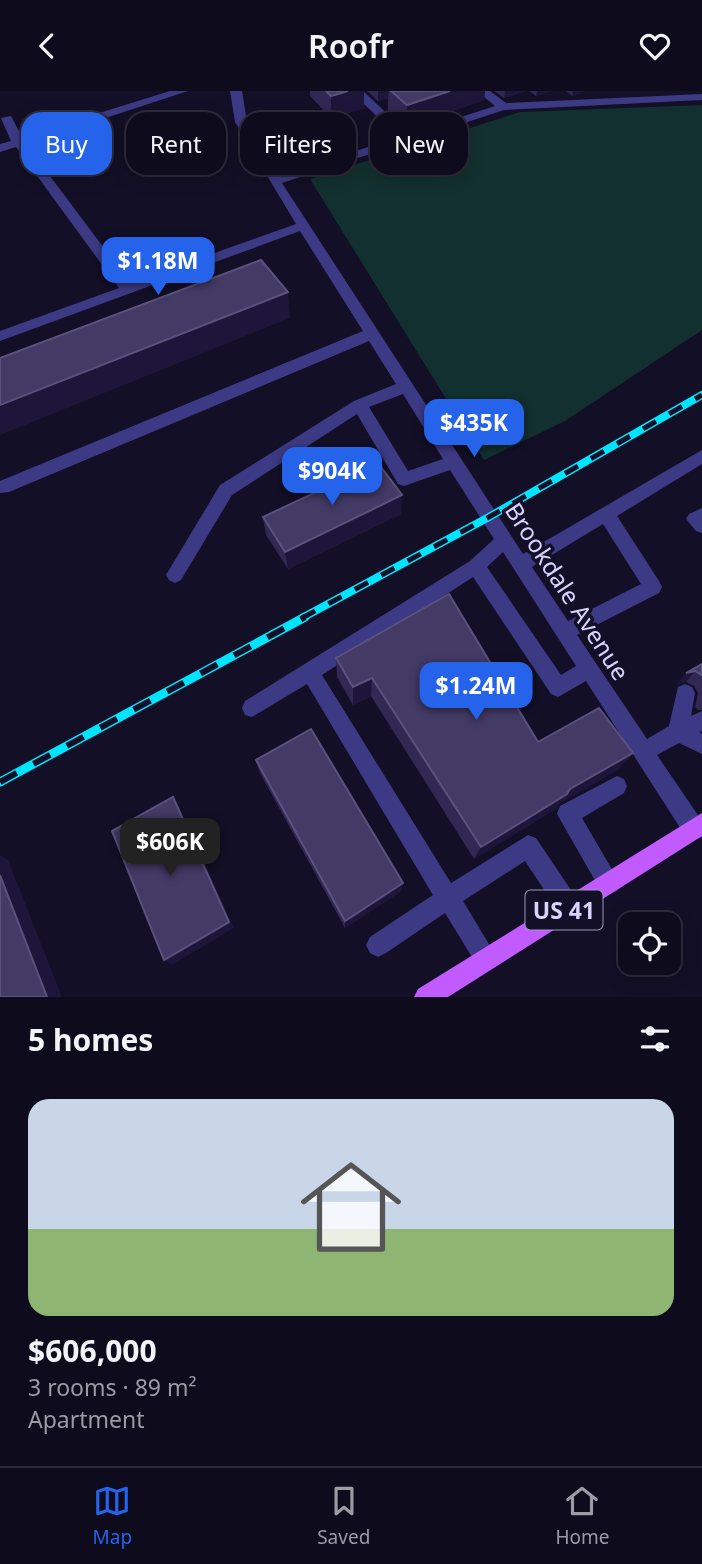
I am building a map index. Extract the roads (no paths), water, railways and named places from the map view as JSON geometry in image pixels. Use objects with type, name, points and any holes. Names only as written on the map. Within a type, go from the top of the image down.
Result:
[{"type":"main road","name":"US 41","points":[[426,997],[698,826]]},
{"type":"street","points":[[0,148],[182,91]]},
{"type":"street","name":"Brookdale Avenue","points":[[236,91],[241,122],[275,181],[504,540],[644,752],[698,826]]},
{"type":"street","points":[[356,91],[384,112]]},
{"type":"street","points":[[482,91],[503,107]]},
{"type":"street","points":[[523,91],[541,105]]},
{"type":"street","points":[[560,91],[576,104]]},
{"type":"street","points":[[599,91],[614,102]]},
{"type":"street","points":[[636,91],[649,100]]},
{"type":"street","points":[[468,118],[503,107],[649,100],[693,95]]},
{"type":"street","points":[[7,118],[18,142],[128,290]]},
{"type":"street","points":[[275,181],[294,175]]},
{"type":"street","points":[[0,336],[305,225]]},
{"type":"street","points":[[3,487],[373,333]]},
{"type":"street","points":[[175,575],[226,490],[360,405],[407,386]]},
{"type":"street","points":[[360,405],[404,479],[454,462]]},
{"type":"street","points":[[521,565],[702,456]]},
{"type":"street","points":[[565,632],[653,587],[607,515]]},
{"type":"street","points":[[702,515],[695,519],[702,526]]},
{"type":"street","points":[[252,708],[476,566],[504,540]]},
{"type":"street","points":[[476,566],[558,688],[589,668]]},
{"type":"street","points":[[310,672],[486,960]]},
{"type":"street","points":[[678,732],[685,693]]},
{"type":"street","points":[[644,752],[702,721]]},
{"type":"street","points":[[678,732],[702,744]]},
{"type":"street","points":[[609,883],[568,814],[617,786]]},
{"type":"street","points":[[378,946],[528,846],[569,907]]},
{"type":"railway","points":[[302,618],[489,517],[702,395]]},
{"type":"railway","points":[[0,782],[305,617]]}]
